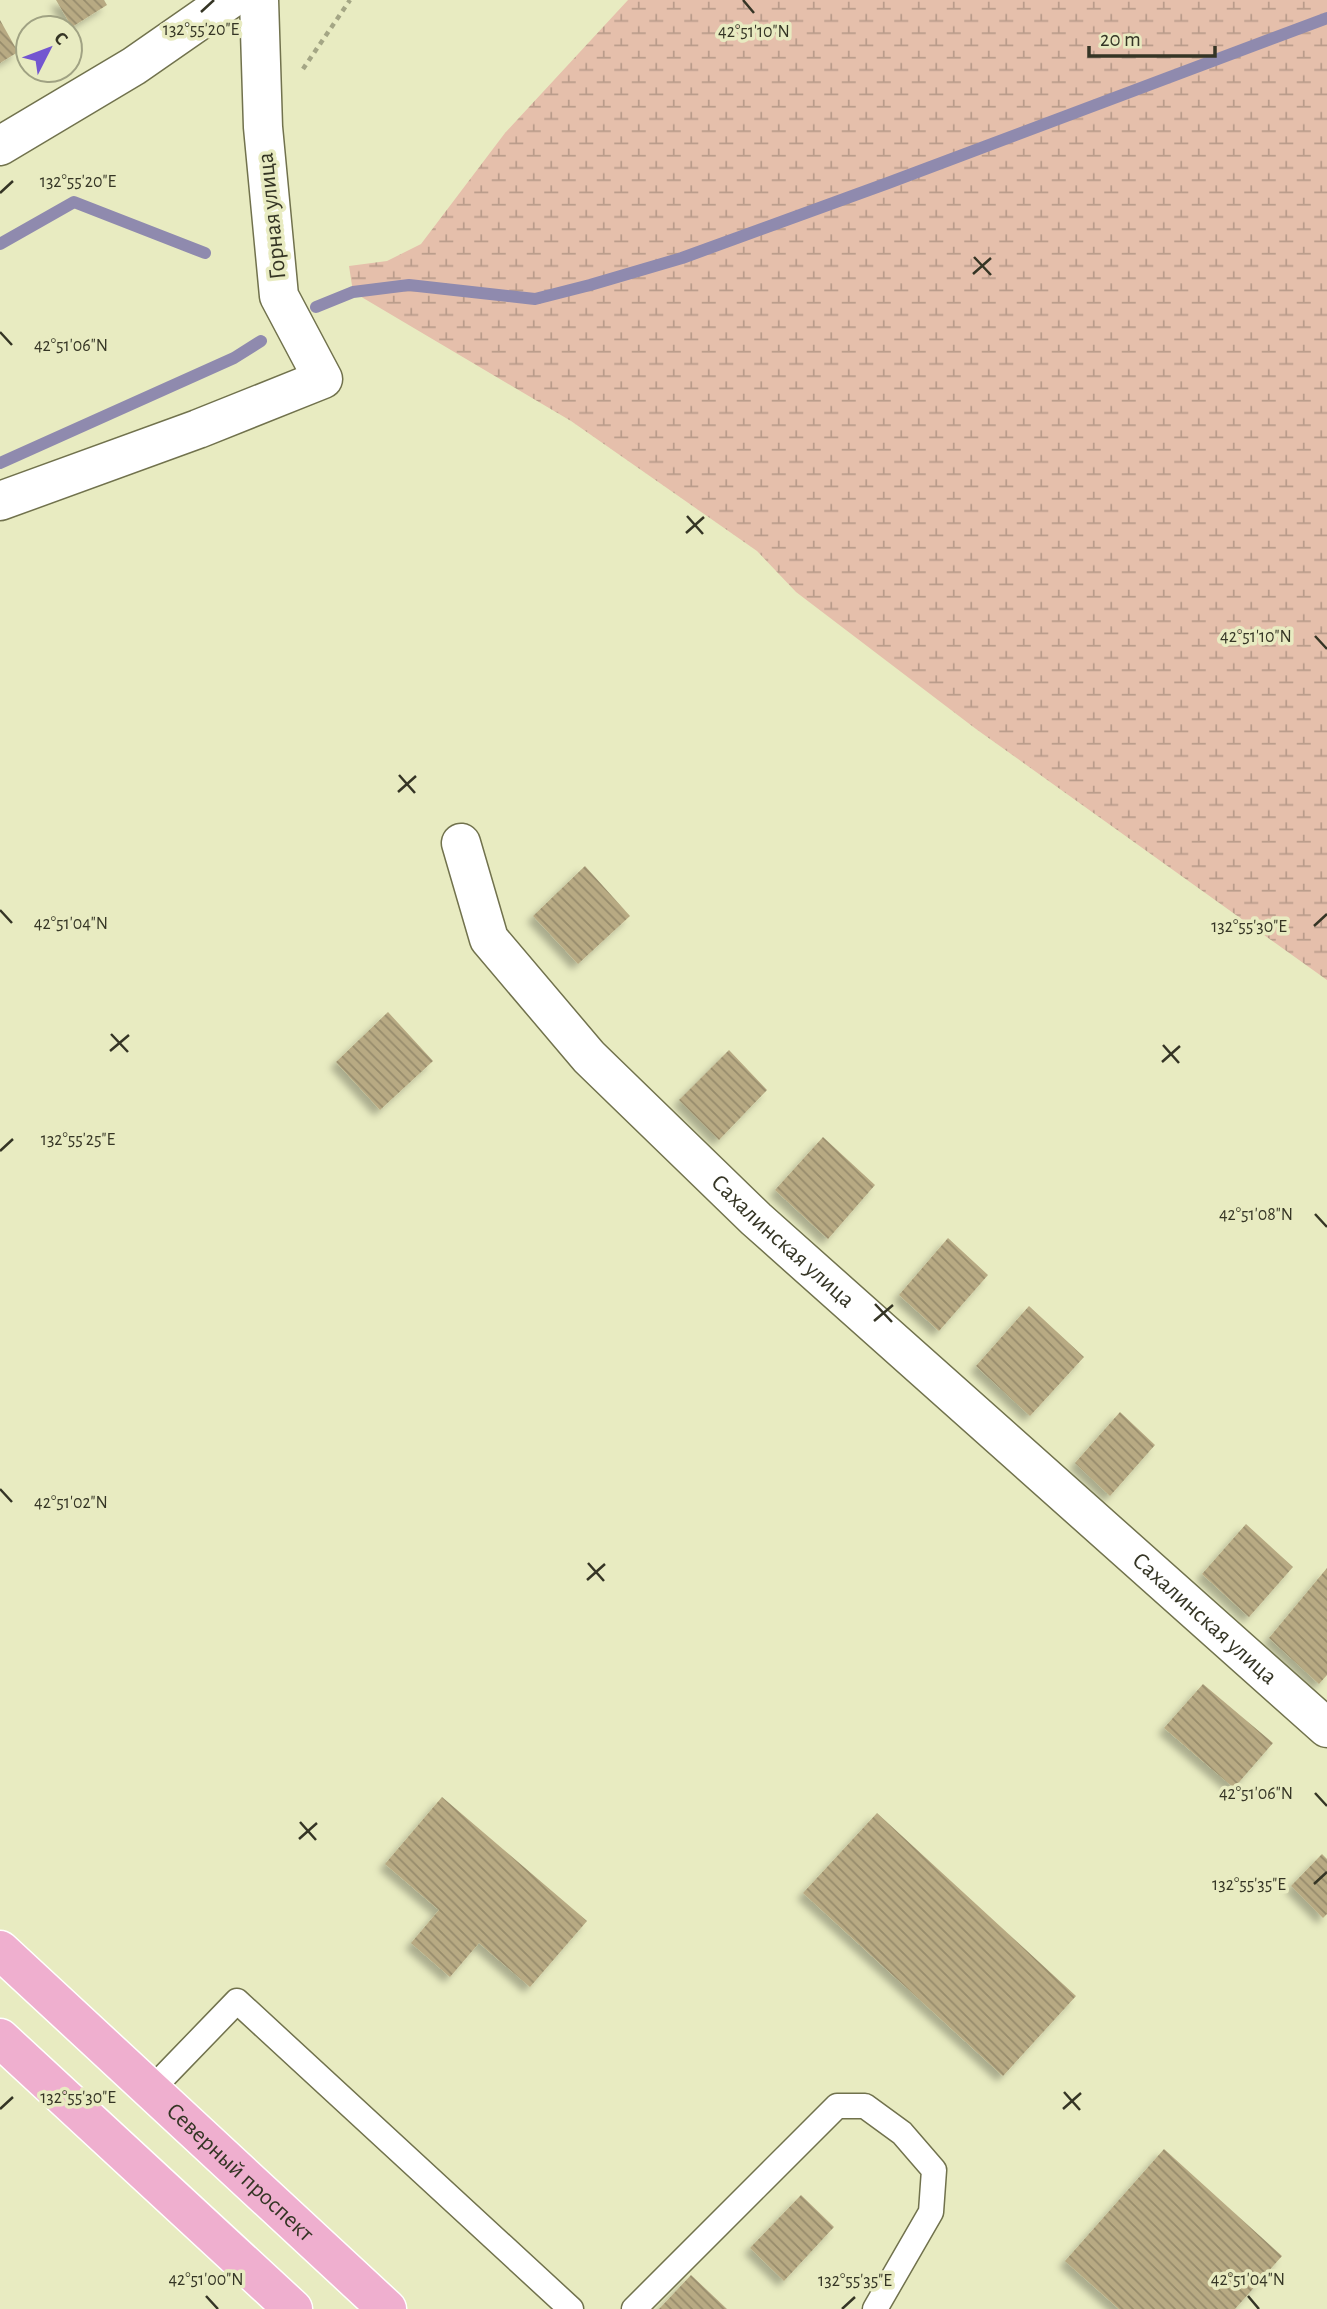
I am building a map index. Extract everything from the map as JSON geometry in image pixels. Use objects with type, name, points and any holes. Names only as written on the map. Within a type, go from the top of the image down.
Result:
[{"type":"main road","name":"Северный проспект","points":[[0,1950],[387,2309]]},
{"type":"main road","points":[[0,2038],[293,2309]]},
{"type":"street","points":[[0,146],[134,66],[229,0]]},
{"type":"street","name":"Горная улица","points":[[0,501],[198,429],[323,379],[279,296],[263,127],[259,0]]},
{"type":"street","name":"Сахалинская улица","points":[[461,843],[489,939],[589,1057],[756,1220],[1327,1728]]},
{"type":"lane","points":[[151,2090],[237,2001],[571,2309]]},
{"type":"lane","points":[[634,2309],[837,2106],[865,2106],[902,2133],[934,2170],[931,2212],[875,2309]]},
{"type":"path","points":[[263,127],[350,0]]},
{"type":"green space","points":[[628,0],[1327,0],[1327,980],[976,729],[796,592],[757,551],[571,421],[353,292],[349,266],[387,261],[421,244],[505,133]]},
{"type":"building","points":[[56,0],[104,0],[107,5],[84,19],[84,14],[64,14]]},
{"type":"building","points":[[0,20],[14,45],[14,54],[0,63]]},
{"type":"building","points":[[585,866],[630,916],[578,964],[533,916]]},
{"type":"building","points":[[388,1012],[433,1061],[380,1110],[336,1062]]},
{"type":"building","points":[[729,1050],[767,1090],[719,1140],[679,1100]]},
{"type":"building","points":[[823,1137],[875,1185],[828,1239],[775,1190]]},
{"type":"building","points":[[948,1238],[988,1275],[939,1331],[899,1295]]},
{"type":"building","points":[[1029,1306],[1084,1357],[1030,1416],[976,1366]]},
{"type":"building","points":[[1120,1412],[1155,1445],[1110,1496],[1075,1463]]},
{"type":"building","points":[[1246,1524],[1293,1567],[1249,1617],[1202,1574]]},
{"type":"building","points":[[1327,1568],[1327,1675],[1319,1684],[1269,1638]]},
{"type":"building","points":[[1203,1684],[1273,1743],[1234,1788],[1164,1728]]},
{"type":"building","points":[[442,1797],[587,1921],[530,1987],[479,1943],[450,1977],[411,1943],[439,1910],[385,1864]]},
{"type":"building","points":[[877,1813],[1076,1996],[1003,2076],[803,1893]]},
{"type":"building","points":[[1322,1854],[1327,1859],[1327,1914],[1323,1918],[1291,1886]]},
{"type":"building","points":[[1164,2149],[1282,2256],[1235,2309],[1119,2309],[1065,2261]]},
{"type":"building","points":[[801,2195],[834,2227],[784,2281],[750,2248]]},
{"type":"building","points":[[691,2275],[727,2309],[659,2309]]},
{"type":"waterway","points":[[316,307],[353,292],[409,285],[535,299],[590,285],[682,258],[1327,18]]},
{"type":"waterway","points":[[0,244],[74,202],[205,253]]},
{"type":"waterway","points":[[0,463],[234,358],[261,341]]}]
